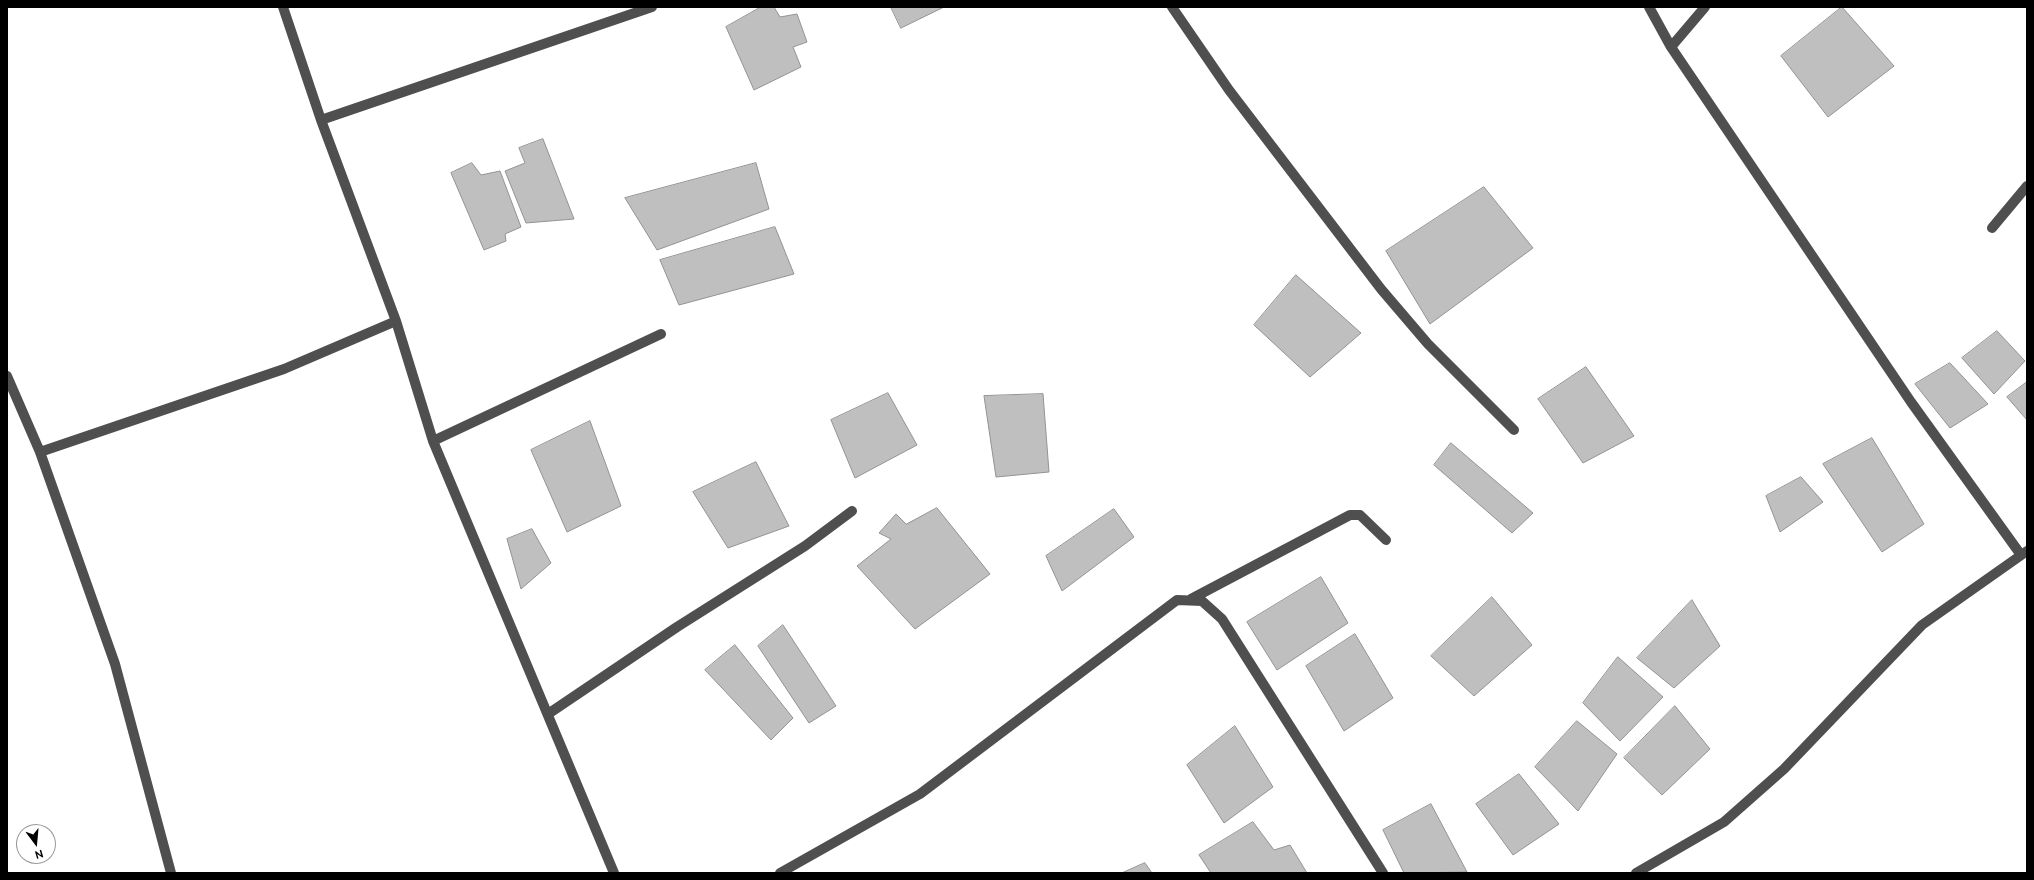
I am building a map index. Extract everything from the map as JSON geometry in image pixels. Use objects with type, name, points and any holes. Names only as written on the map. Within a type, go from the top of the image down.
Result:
[{"type":"street","points":[[283,7],[321,120],[396,321],[433,441],[614,873]]},
{"type":"street","points":[[321,120],[652,7]]},
{"type":"street","points":[[1172,7],[1229,90],[1381,289],[1428,344],[1514,430]]},
{"type":"street","points":[[1636,873],[1724,822],[1784,769],[1922,624],[2024,553],[1911,402],[1670,46],[1648,7]]},
{"type":"street","points":[[1670,46],[1705,7]]},
{"type":"street","points":[[1992,228],[2027,186]]},
{"type":"street","points":[[40,452],[284,369],[396,321]]},
{"type":"street","points":[[433,441],[661,334]]},
{"type":"street","points":[[7,376],[40,452],[115,664],[171,873]]},
{"type":"street","points":[[548,714],[677,627],[805,546],[852,511]]},
{"type":"street","points":[[1189,600],[1350,515],[1360,515],[1386,540]]},
{"type":"street","points":[[780,873],[920,794],[1177,600],[1202,601],[1222,619],[1383,873]]},
{"type":"building","points":[[761,7],[774,7],[780,17],[797,14],[807,42],[793,47],[801,67],[754,90],[726,27]]},
{"type":"building","points":[[891,7],[944,7],[901,28]]},
{"type":"building","points":[[1842,7],[1894,66],[1828,117],[1781,56]]},
{"type":"building","points":[[543,139],[574,219],[526,223],[505,171],[525,163],[519,148]]},
{"type":"building","points":[[472,163],[481,175],[500,171],[521,227],[505,234],[506,241],[484,250],[451,173]]},
{"type":"building","points":[[756,163],[769,209],[657,250],[625,198]]},
{"type":"building","points":[[1484,187],[1533,248],[1430,324],[1386,251]]},
{"type":"building","points":[[775,227],[794,274],[679,305],[660,260]]},
{"type":"building","points":[[1296,275],[1361,333],[1310,377],[1254,325]]},
{"type":"building","points":[[1997,331],[2025,361],[1994,394],[1962,358]]},
{"type":"building","points":[[1950,363],[1988,404],[1950,428],[1915,384]]},
{"type":"building","points":[[1586,367],[1634,436],[1583,463],[1538,399]]},
{"type":"building","points":[[2027,382],[2027,420],[2007,397]]},
{"type":"building","points":[[888,393],[917,445],[855,478],[831,420]]},
{"type":"building","points":[[1043,394],[1049,472],[996,477],[984,396]]},
{"type":"building","points":[[590,421],[621,506],[567,532],[531,450]]},
{"type":"building","points":[[1872,438],[1924,524],[1882,552],[1823,464]]},
{"type":"building","points":[[1451,443],[1533,513],[1512,533],[1434,465]]},
{"type":"building","points":[[756,462],[789,526],[728,548],[693,492]]},
{"type":"building","points":[[1801,477],[1823,502],[1780,532],[1766,496]]},
{"type":"building","points":[[937,508],[990,574],[915,629],[857,566],[891,539],[879,533],[896,514],[906,524]]},
{"type":"building","points":[[1114,509],[1134,537],[1062,591],[1046,556]]},
{"type":"building","points":[[532,529],[551,563],[521,589],[507,539]]},
{"type":"building","points":[[1321,577],[1348,623],[1277,670],[1247,622]]},
{"type":"building","points":[[1492,597],[1532,645],[1474,696],[1431,656]]},
{"type":"building","points":[[1692,600],[1720,646],[1674,688],[1637,658]]},
{"type":"building","points":[[783,625],[836,706],[809,723],[758,646]]},
{"type":"building","points":[[1355,634],[1393,698],[1344,731],[1306,666]]},
{"type":"building","points":[[735,645],[793,718],[771,740],[705,670]]},
{"type":"building","points":[[1618,657],[1663,697],[1620,741],[1583,703]]},
{"type":"building","points":[[1675,706],[1710,749],[1662,795],[1624,758]]},
{"type":"building","points":[[1577,721],[1617,754],[1578,811],[1535,767]]},
{"type":"building","points":[[1235,726],[1273,787],[1224,823],[1187,765]]},
{"type":"building","points":[[1519,774],[1559,824],[1513,855],[1476,804]]},
{"type":"building","points":[[1431,804],[1467,872],[1404,873],[1383,830]]},
{"type":"building","points":[[1253,822],[1274,850],[1290,845],[1307,873],[1211,873],[1199,855]]},
{"type":"building","points":[[1145,863],[1152,873],[1122,873]]}]
